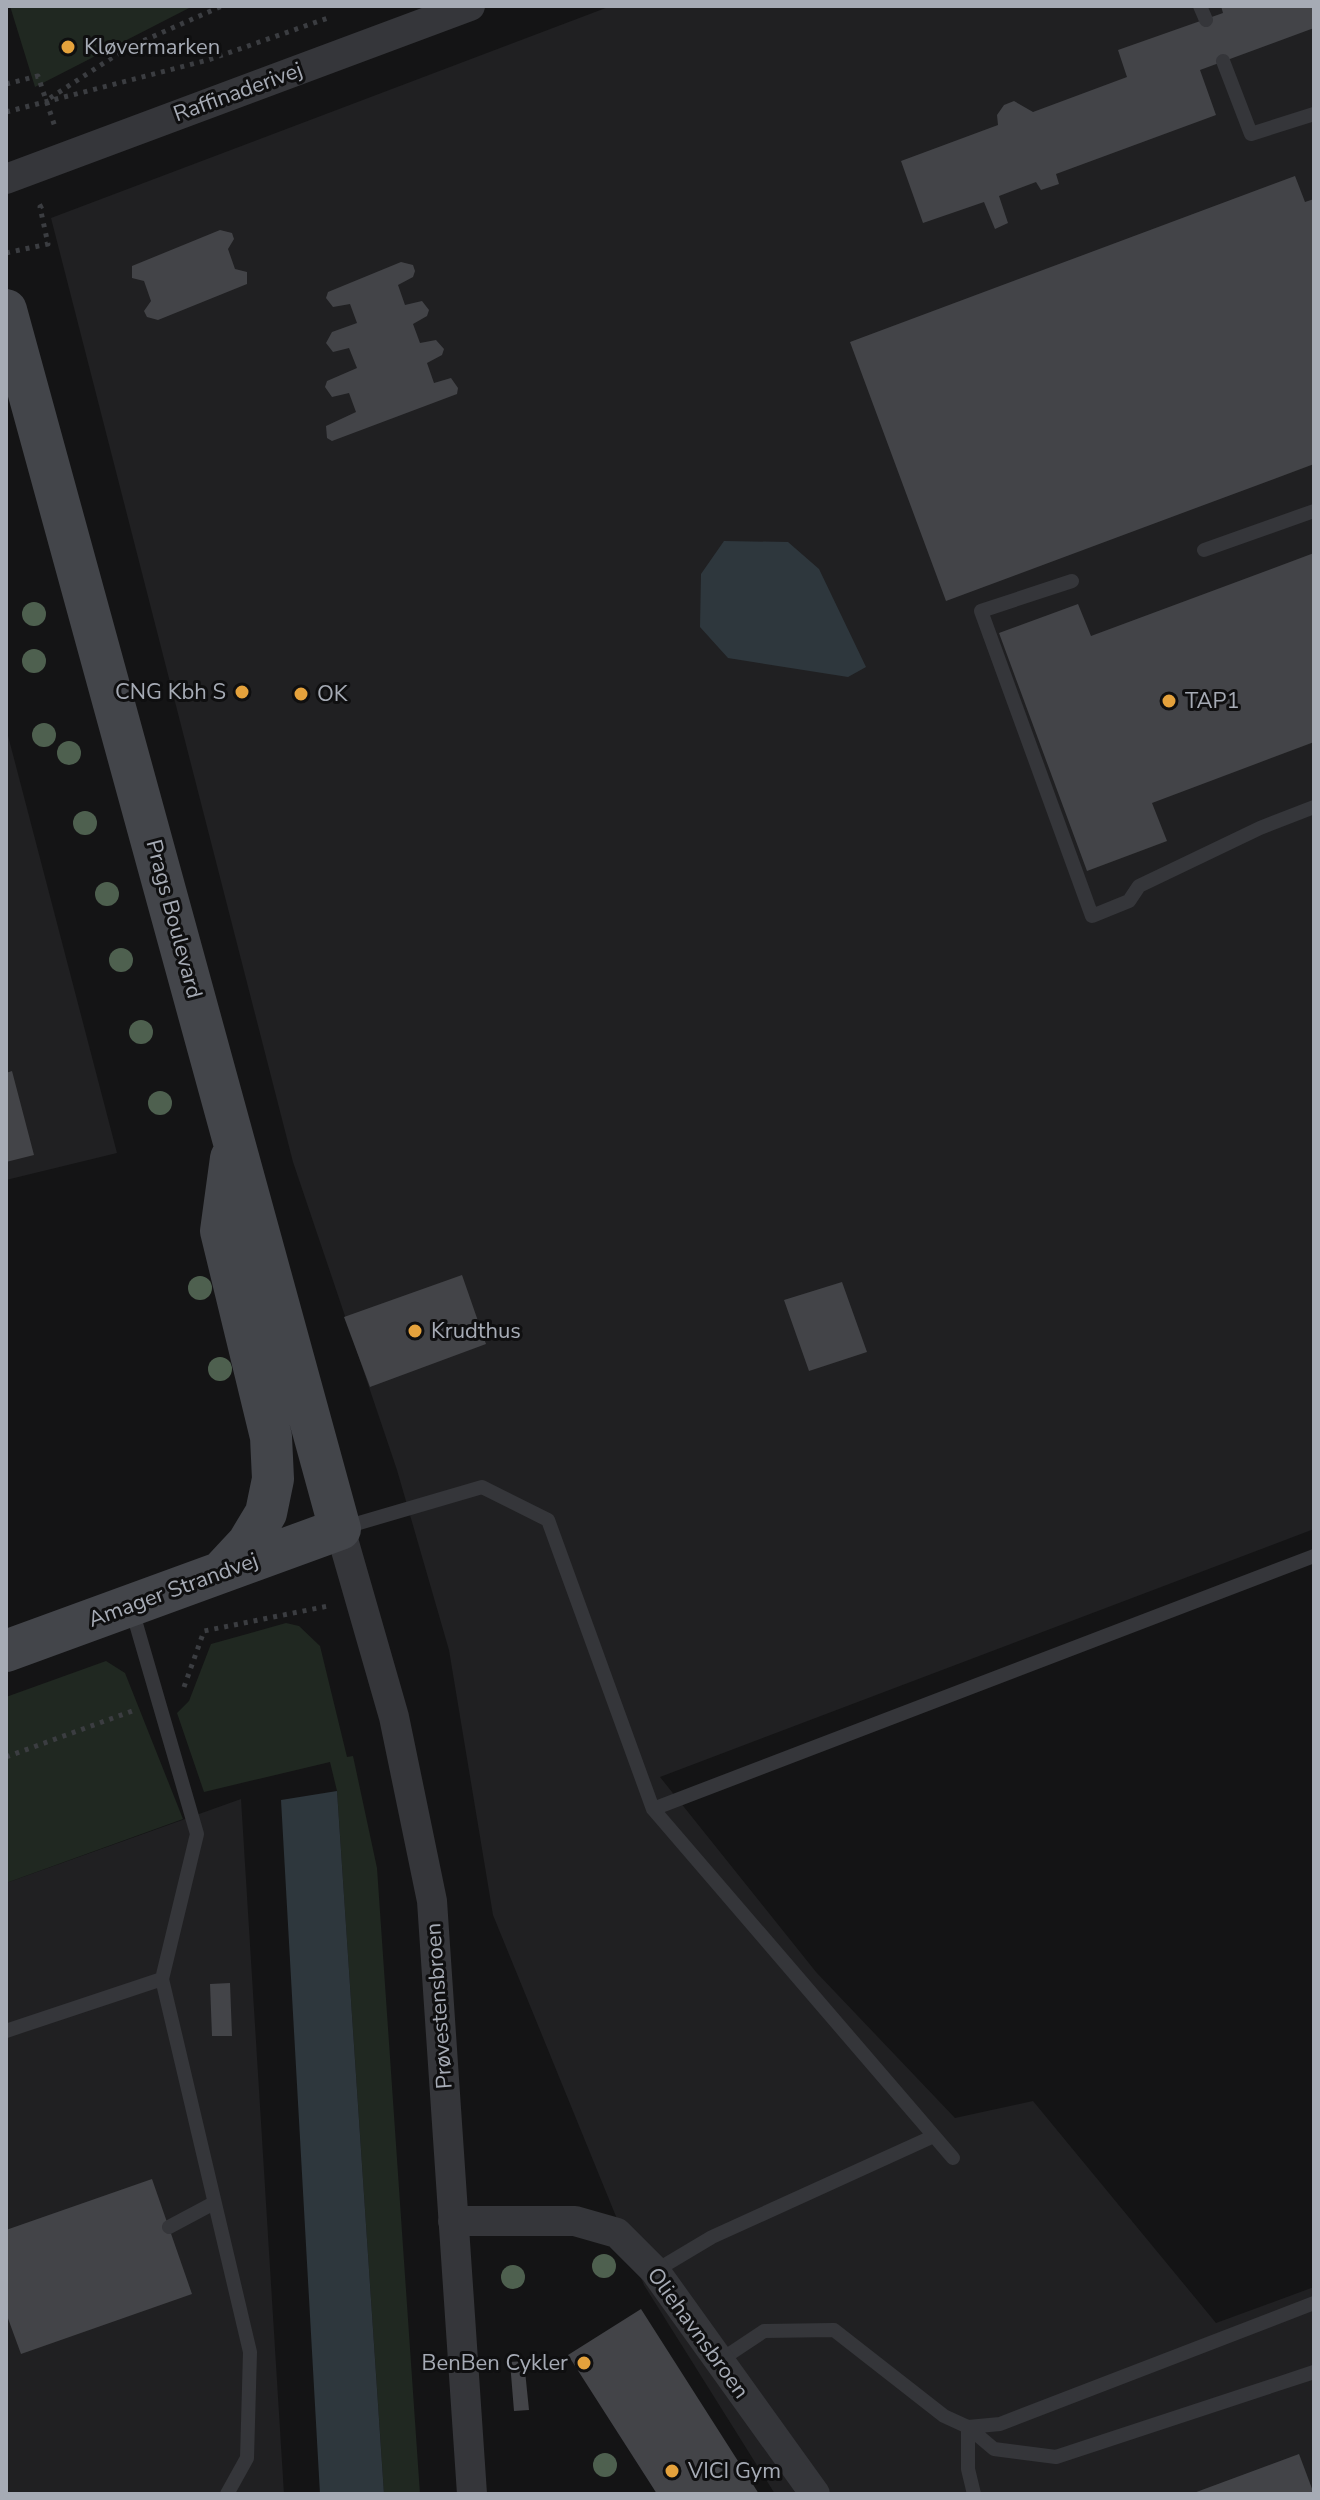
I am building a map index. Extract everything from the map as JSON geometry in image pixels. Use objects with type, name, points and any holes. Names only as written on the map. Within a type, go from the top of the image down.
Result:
[{"type":"street","name":"Raffinaderivej","points":[[6,179],[470,6]]},
{"type":"street","name":"Prags Boulevard","points":[[6,310],[340,1529]]},
{"type":"street","points":[[220,1573],[248,1543],[266,1513],[273,1479],[271,1437],[221,1231],[234,1141]]},
{"type":"street","name":"Amager Strandvej","points":[[6,1651],[340,1529]]},
{"type":"street","name":"Prøvestensbroen","points":[[340,1529],[394,1717],[432,1901],[472,2494]]},
{"type":"street","name":"Oliehavnsbroen","points":[[453,2221],[575,2221],[617,2233],[655,2271],[815,2494]]},
{"type":"lane","points":[[1223,61],[1251,134],[1314,114]]},
{"type":"lane","points":[[1204,550],[1314,511]]},
{"type":"lane","points":[[1072,581],[981,611],[1092,916],[1129,901],[1139,886],[1260,828],[1314,807]]},
{"type":"lane","points":[[340,1529],[482,1487],[548,1520],[653,1809],[953,2158]]},
{"type":"lane","points":[[653,1809],[1314,1556]]},
{"type":"lane","points":[[131,1606],[197,1834],[162,1979],[250,2352],[247,2458],[227,2494]]},
{"type":"lane","points":[[6,2031],[162,1979]]},
{"type":"lane","points":[[655,2271],[712,2237],[934,2136]]},
{"type":"lane","points":[[169,2227],[214,2203]]},
{"type":"lane","points":[[968,2427],[1000,2424],[1314,2303]]},
{"type":"lane","points":[[719,2361],[764,2331],[834,2330],[944,2416],[968,2427],[994,2449],[1056,2457],[1314,2372]]},
{"type":"lane","points":[[968,2427],[968,2469],[974,2494]]},
{"type":"path","points":[[44,102],[127,48],[222,6]]},
{"type":"path","points":[[6,112],[208,60],[340,14]]},
{"type":"path","points":[[6,84],[38,76],[44,102],[68,156]]},
{"type":"path","points":[[6,253],[48,244],[40,207],[52,201]]},
{"type":"path","points":[[6,1757],[159,1702],[184,1688],[204,1631],[360,1600]]},
{"type":"shaded area","name":"Kløvermarken","points":[[10,6],[193,6],[35,87]]},
{"type":"shaded area","points":[[611,6],[1314,6],[1314,1529],[660,1777],[816,1972],[955,2118],[1033,2101],[1216,2323],[1314,2287],[1314,2494],[775,2494],[644,2285],[493,1915],[449,1650],[397,1470],[293,1162],[51,218]]},
{"type":"shaded area","points":[[724,541],[788,542],[819,569],[866,667],[848,677],[728,658],[700,627],[701,574]]},
{"type":"shaded area","points":[[6,728],[117,1153],[6,1180]]},
{"type":"shaded area","points":[[286,1623],[299,1626],[320,1646],[347,1757],[353,1756],[377,1868],[420,2494],[384,2494],[337,1791],[330,1762],[204,1792],[177,1713],[189,1701],[211,1644]]},
{"type":"shaded area","points":[[106,1661],[125,1673],[183,1819],[6,1883],[6,1697]]},
{"type":"shaded area","points":[[337,1791],[384,2494],[320,2494],[281,1800]]},
{"type":"shaded area","points":[[241,1799],[284,2494],[6,2494],[6,1883]]},
{"type":"building","points":[[1221,6],[1314,6],[1314,28],[1200,70],[1216,115],[1056,174],[1059,184],[1041,190],[1036,182],[999,196],[1008,223],[995,229],[984,202],[923,223],[901,161],[998,125],[997,115],[1004,105],[1014,101],[1033,112],[1127,77],[1118,50],[1223,13]]},
{"type":"building","points":[[1295,176],[1305,202],[1314,199],[1314,464],[946,601],[850,342]]},
{"type":"building","points":[[220,230],[232,233],[234,239],[228,249],[235,269],[247,272],[247,284],[158,320],[147,317],[144,311],[151,301],[144,281],[132,278],[132,266]]},
{"type":"building","points":[[401,262],[413,265],[415,271],[413,277],[398,285],[405,305],[422,301],[429,310],[427,316],[413,324],[420,343],[436,340],[444,349],[442,355],[427,363],[434,383],[451,378],[458,388],[457,394],[332,441],[327,438],[326,426],[356,412],[349,393],[332,397],[325,387],[327,381],[357,368],[349,348],[333,352],[326,343],[332,332],[357,323],[350,304],[333,307],[326,298],[328,292]]},
{"type":"building","name":"TAP1","points":[[1314,553],[1314,742],[1152,803],[1167,841],[1087,871],[999,633],[1078,604],[1091,636]]},
{"type":"building","points":[[12,1071],[34,1155],[6,1162],[6,1073]]},
{"type":"building","name":"Krudthus","points":[[462,1275],[486,1344],[370,1387],[344,1317]]},
{"type":"building","points":[[842,1282],[867,1352],[809,1371],[784,1300]]},
{"type":"building","points":[[230,1983],[232,2036],[212,2036],[210,1984]]},
{"type":"building","points":[[152,2179],[192,2294],[21,2354],[6,2313],[6,2230]]},
{"type":"building","points":[[641,2309],[759,2494],[657,2494],[568,2355]]},
{"type":"building","points":[[524,2361],[529,2410],[514,2411],[510,2362]]},
{"type":"building","points":[[1299,2454],[1314,2494],[1191,2494]]},
{"type":"place","name":"Kløvermarken","points":[[68,47]]},
{"type":"place","name":"CNG Kbh S","points":[[242,692]]},
{"type":"place","name":"OK","points":[[301,694]]},
{"type":"place","name":"TAP1","points":[[1169,701]]},
{"type":"place","name":"Krudthus","points":[[415,1331]]},
{"type":"place","name":"BenBen Cykler","points":[[584,2363]]},
{"type":"place","name":"VICI Gym","points":[[672,2471]]}]
